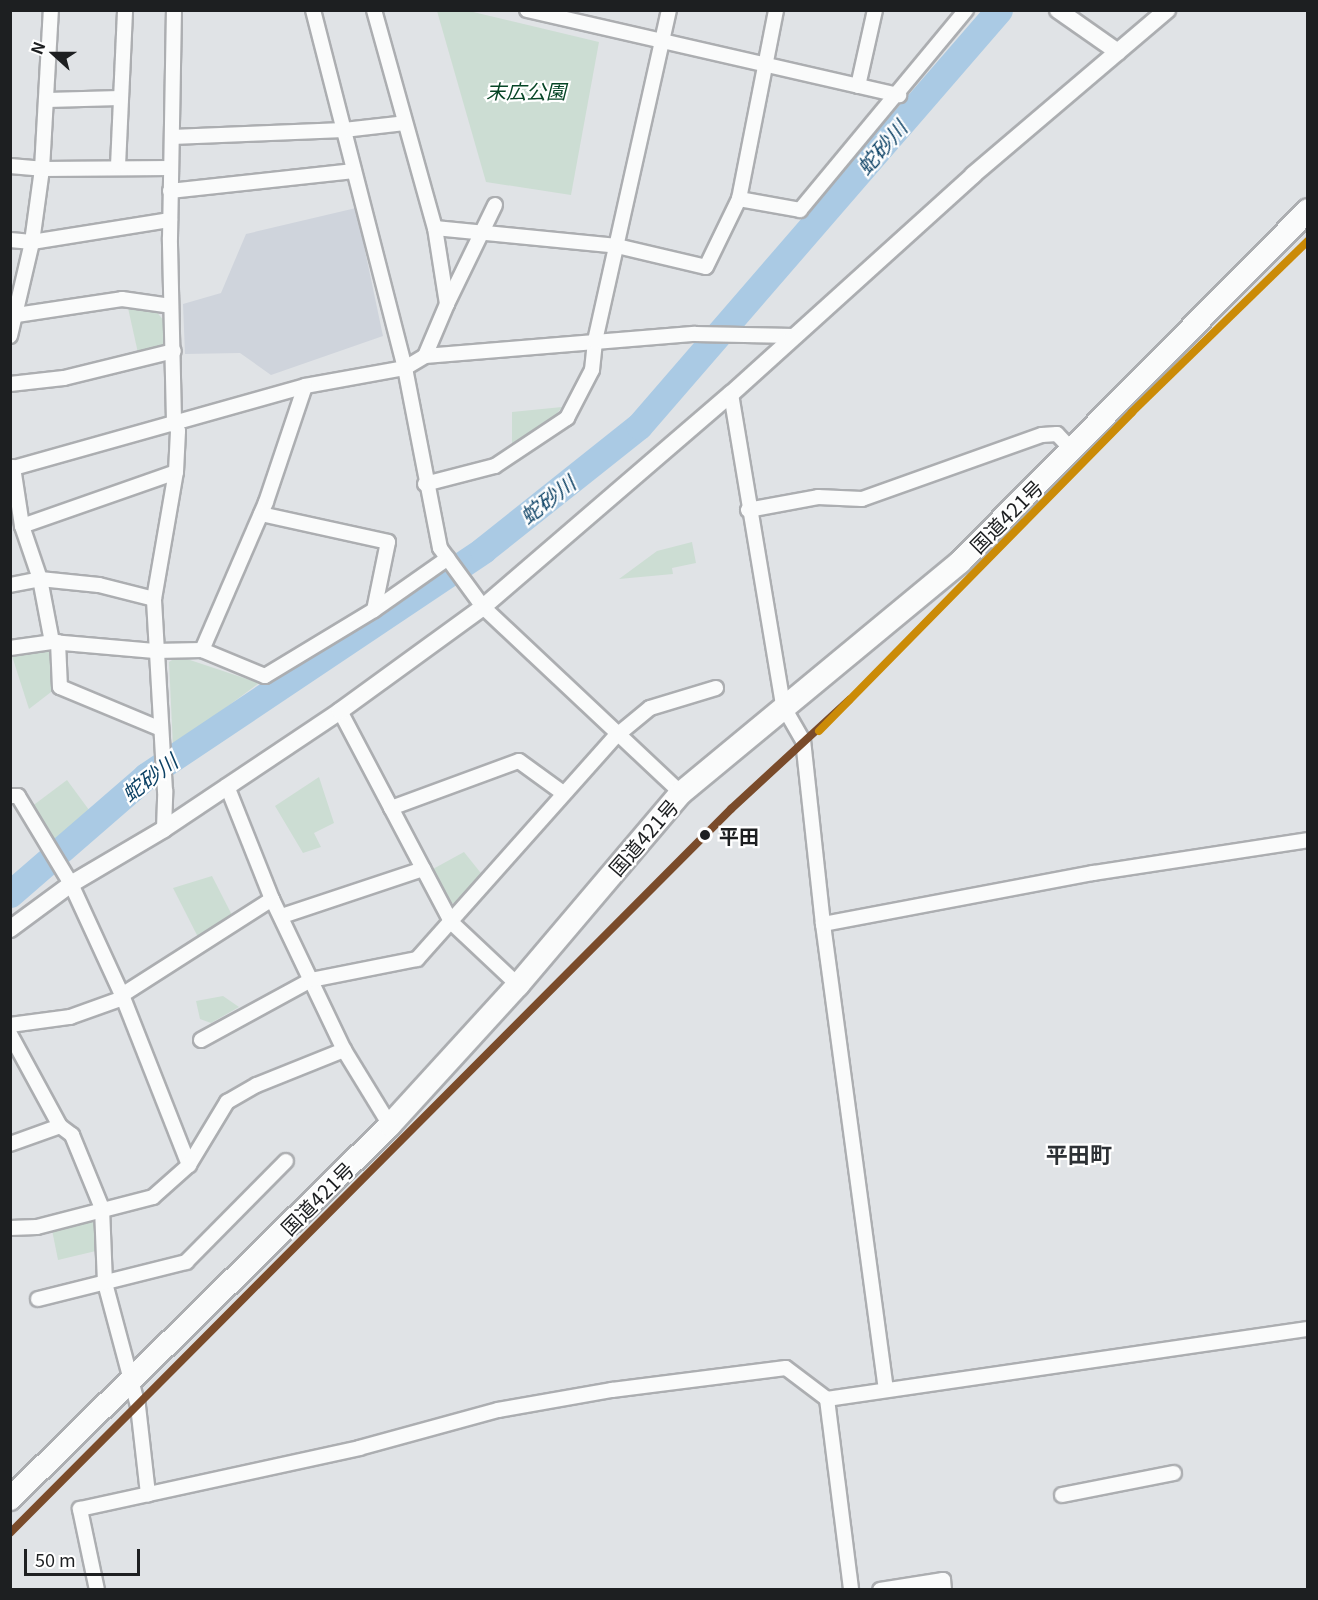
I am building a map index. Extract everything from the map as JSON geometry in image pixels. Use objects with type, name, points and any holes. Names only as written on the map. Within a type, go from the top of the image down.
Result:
[{"type":"highway","name":"国道421号","points":[[10,1499],[390,1125],[518,985],[681,793],[783,706],[960,562],[1072,450],[1130,387],[1308,210]]},
{"type":"street","points":[[10,336],[32,242],[42,169],[51,10]]},
{"type":"street","points":[[118,166],[125,10]]},
{"type":"street","points":[[164,829],[165,791],[155,651],[154,599],[176,472],[178,431],[174,421],[170,220],[174,10]]},
{"type":"street","points":[[313,10],[405,368],[425,484],[440,548],[483,607],[616,736],[681,793]]},
{"type":"street","points":[[374,10],[435,228],[447,304]]},
{"type":"street","points":[[527,10],[763,67],[899,95]]},
{"type":"street","points":[[425,484],[495,466],[567,418],[592,370],[595,341],[669,10]]},
{"type":"street","points":[[435,228],[617,246],[706,267],[739,199],[763,67],[776,10]]},
{"type":"street","points":[[858,86],[875,10]]},
{"type":"street","points":[[739,199],[800,210],[899,95],[966,10]]},
{"type":"street","points":[[1058,10],[1118,52]]},
{"type":"street","points":[[10,929],[70,884],[164,829],[340,711],[483,607],[731,394],[794,336],[1167,10]]},
{"type":"street","points":[[47,100],[120,98]]},
{"type":"street","points":[[172,137],[344,130],[405,123]]},
{"type":"street","points":[[10,166],[42,169],[118,166],[171,168]]},
{"type":"street","points":[[170,191],[354,171]]},
{"type":"street","points":[[425,356],[447,304],[484,233],[495,205]]},
{"type":"street","points":[[10,240],[32,242],[170,220]]},
{"type":"street","points":[[14,316],[122,299],[171,306]]},
{"type":"street","points":[[160,729],[60,687],[55,642],[39,579],[22,526],[12,468],[174,421],[305,387],[405,368],[425,356],[695,334],[794,336]]},
{"type":"street","points":[[10,384],[64,378],[174,351]]},
{"type":"street","points":[[202,650],[261,514],[305,387]]},
{"type":"street","points":[[731,394],[748,510],[783,706],[803,740],[823,924],[886,1389]]},
{"type":"street","points":[[748,510],[819,497],[862,499],[1042,435],[1057,434],[1072,450]]},
{"type":"street","points":[[22,526],[176,472]]},
{"type":"street","points":[[261,514],[388,542],[374,610]]},
{"type":"street","points":[[10,648],[55,642],[155,651],[202,650],[264,676],[451,561]]},
{"type":"street","points":[[10,585],[39,579],[99,585],[154,599]]},
{"type":"street","points":[[201,1040],[310,980],[417,958],[452,922],[563,793],[616,736],[650,708],[716,688]]},
{"type":"street","points":[[340,711],[452,922],[518,985]]},
{"type":"street","points":[[391,808],[519,761],[563,793]]},
{"type":"street","points":[[227,786],[272,899],[282,916],[310,980],[344,1050],[390,1125]]},
{"type":"street","points":[[10,796],[18,796],[70,884],[123,997],[189,1165]]},
{"type":"street","points":[[823,924],[1093,873],[1308,840]]},
{"type":"street","points":[[282,916],[423,869]]},
{"type":"street","points":[[10,1025],[70,1017],[123,997],[272,899]]},
{"type":"street","points":[[10,1034],[60,1126],[72,1135],[102,1208],[105,1283],[132,1377],[148,1494]]},
{"type":"street","points":[[10,1228],[37,1227],[102,1208],[153,1197],[189,1165],[227,1102],[257,1085],[344,1050]]},
{"type":"street","points":[[10,1144],[60,1126]]},
{"type":"street","points":[[38,1299],[186,1263],[286,1161]]},
{"type":"street","points":[[827,1399],[1308,1329]]},
{"type":"street","points":[[97,1590],[80,1509],[359,1448],[498,1410],[612,1390],[786,1368],[827,1399],[852,1590]]},
{"type":"street","points":[[1062,1495],[1174,1473]]},
{"type":"street","points":[[879,1590],[942,1580],[945,1590]]},
{"type":"shaded area","points":[[356,208],[383,336],[271,375],[240,353],[185,354],[183,304],[221,293],[246,234]]},
{"type":"green space","name":"末広公園","points":[[437,11],[469,11],[599,42],[571,195],[486,182]]},
{"type":"green space","points":[[128,308],[156,311],[164,321],[169,340],[162,350],[138,353]]},
{"type":"green space","points":[[562,407],[553,419],[512,445],[512,412]]},
{"type":"green space","points":[[692,542],[696,563],[672,568],[673,574],[619,579],[657,551]]},
{"type":"green space","points":[[49,651],[54,654],[55,689],[29,709],[12,656]]},
{"type":"green space","points":[[178,656],[259,683],[173,747],[169,662]]},
{"type":"green space","points":[[319,777],[334,823],[314,833],[321,847],[303,853],[275,806]]},
{"type":"green space","points":[[67,780],[92,814],[55,840],[31,807]]},
{"type":"green space","points":[[464,852],[484,877],[461,904],[450,903],[433,869]]},
{"type":"green space","points":[[212,876],[234,919],[200,941],[173,888]]},
{"type":"green space","points":[[223,996],[239,1007],[211,1023],[200,1019],[196,1001]]},
{"type":"green space","points":[[90,1218],[99,1226],[100,1250],[58,1260],[52,1230]]},
{"type":"waterway","name":"蛇砂川","points":[[10,894],[146,776],[483,550],[639,426],[999,10]]},
{"type":"transit line","points":[[819,731],[1132,412],[1308,241]]},
{"type":"transit line","points":[[10,1533],[731,809],[849,700]]},
{"type":"place","name":"平田","points":[[705,835]]},
{"type":"district","name":"平田町","points":[[1079,1154]]}]
